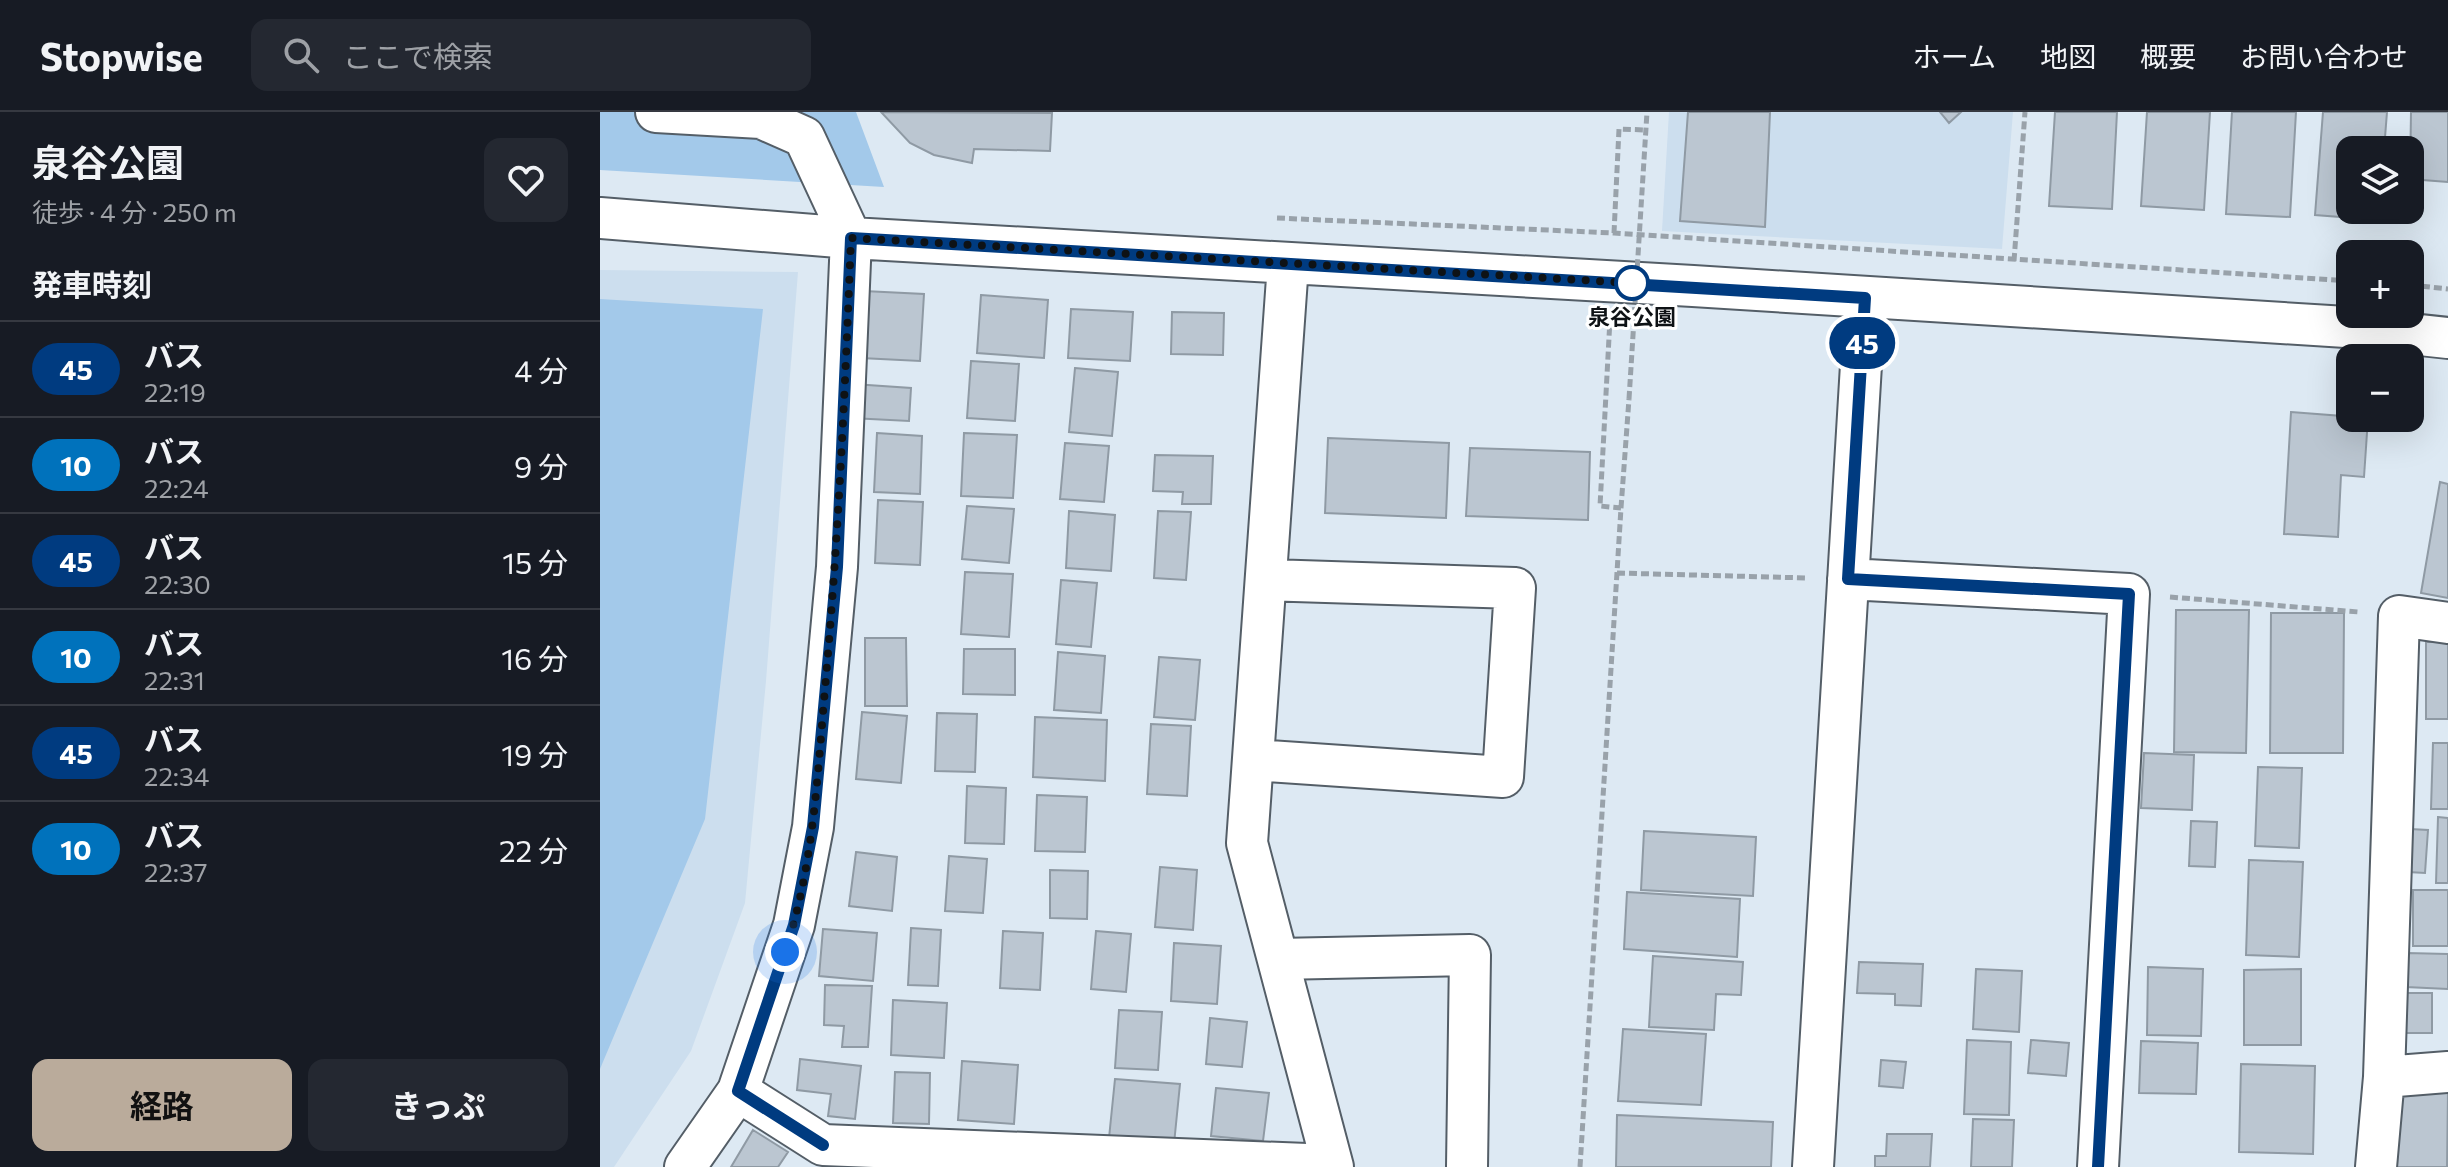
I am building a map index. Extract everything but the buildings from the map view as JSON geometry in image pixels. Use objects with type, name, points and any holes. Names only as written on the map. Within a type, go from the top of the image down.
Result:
[{"type":"street","points":[[656,112],[759,115],[804,137],[851,238],[837,567],[813,827],[794,925],[738,1091],[685,1167]]},
{"type":"street","points":[[600,218],[851,238],[2346,327],[2448,338]]},
{"type":"street","points":[[738,1091],[823,1145],[1332,1166],[1247,843],[1288,264]]},
{"type":"street","points":[[1813,1167],[1865,298]]},
{"type":"street","points":[[1848,579],[2129,594],[2098,1167]]},
{"type":"street","points":[[1253,760],[1503,777],[1515,588],[1266,580]]},
{"type":"street","points":[[2376,1167],[2384,1077],[2399,616],[2448,623]]},
{"type":"street","points":[[1278,959],[1470,955],[1467,1167]]},
{"type":"street","points":[[2384,1077],[2448,1072]]},
{"type":"path","points":[[1580,1167],[1647,112]]},
{"type":"path","points":[[2014,261],[2025,112]]},
{"type":"path","points":[[1614,248],[1619,129],[1646,130]]},
{"type":"path","points":[[2424,286],[2448,289]]},
{"type":"path","points":[[1610,309],[1600,506],[1621,508]]},
{"type":"path","points":[[1617,573],[1848,579]]},
{"type":"path","points":[[2129,594],[2399,616]]},
{"type":"shaded area","points":[[600,112],[856,112],[884,187],[600,170]]},
{"type":"shaded area","points":[[1669,112],[2013,112],[2002,249],[1662,231]]},
{"type":"shaded area","points":[[600,270],[798,272],[745,903],[691,1051],[614,1167],[600,1167]]},
{"type":"shaded area","points":[[600,299],[763,309],[705,819],[600,1069]]},
{"type":"bus line","name":"45","points":[[823,1145],[738,1091],[794,925],[813,827],[837,567],[851,238],[1865,298],[1848,579],[2129,594],[2098,1167]]},
{"type":"place","name":"泉谷公園","points":[[1632,283]]},
{"type":"route","points":[[785,952],[794,925],[813,827],[837,567],[851,238],[1632,283]]}]
